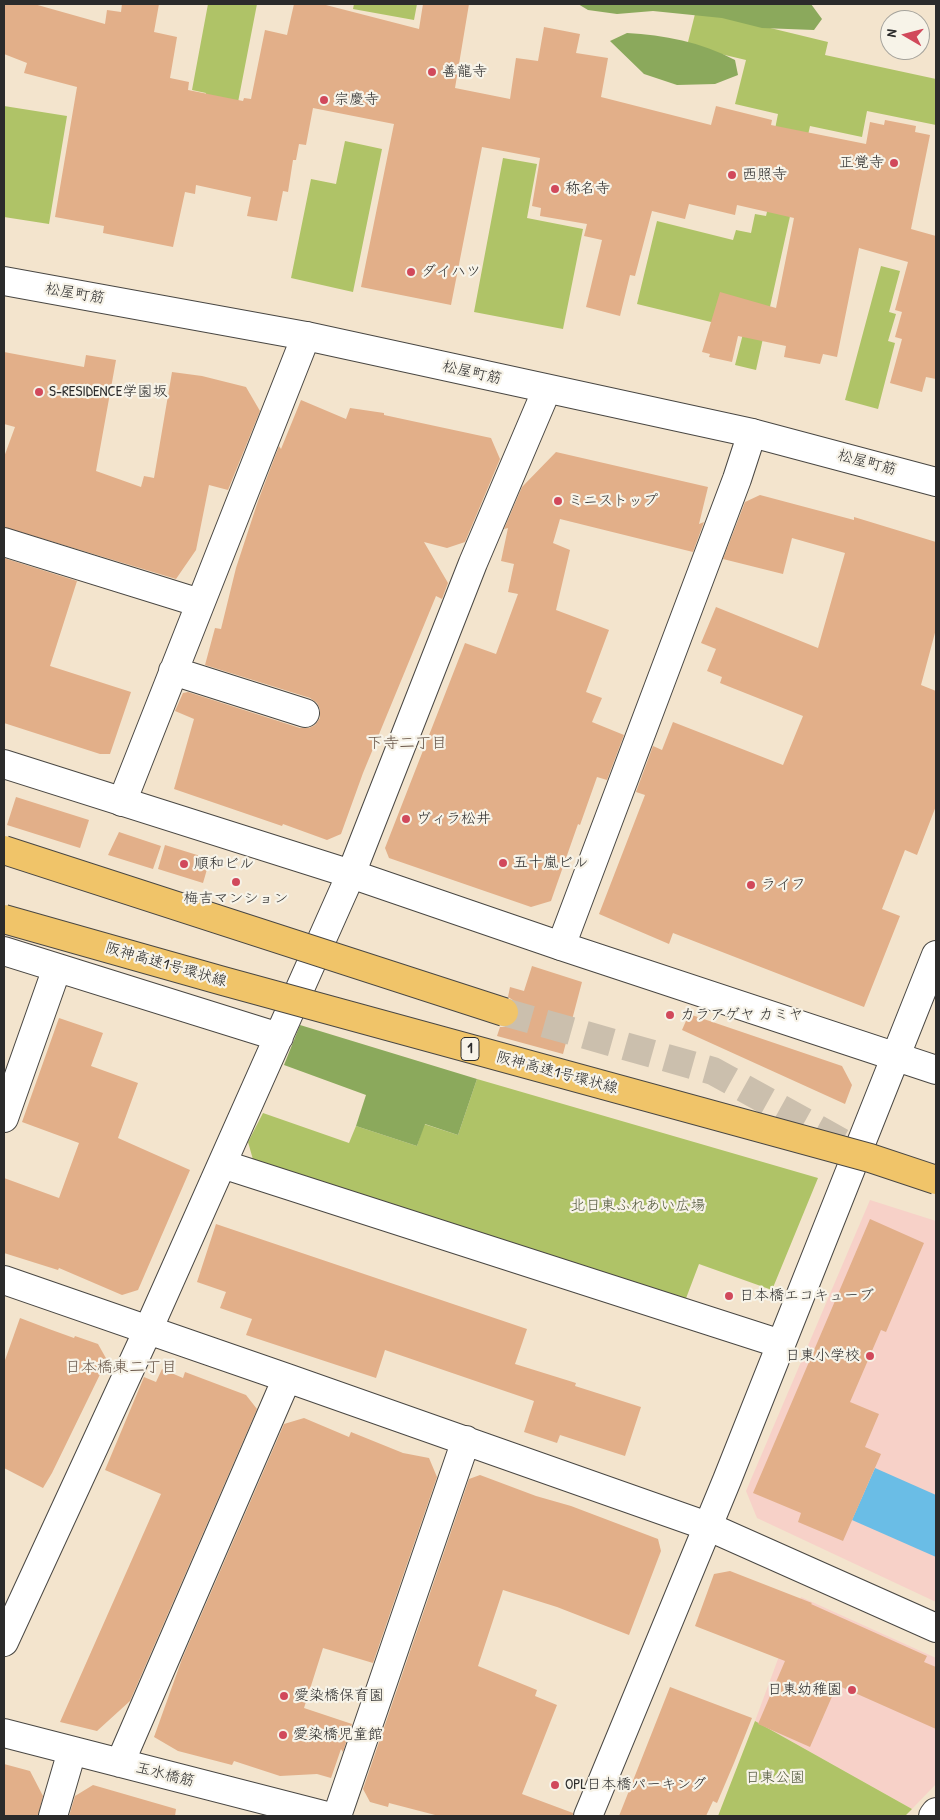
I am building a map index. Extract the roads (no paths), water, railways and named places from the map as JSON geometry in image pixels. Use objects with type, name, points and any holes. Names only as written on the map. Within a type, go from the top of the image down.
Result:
[{"type":"highway","points":[[4,850],[504,1012]]},
{"type":"highway","name":"阪神高速1号環状線","points":[[4,918],[223,982],[870,1158],[936,1180]]},
{"type":"street","name":"松屋町筋","points":[[4,281],[306,336],[752,433],[936,482]]},
{"type":"street","points":[[122,802],[306,336]]},
{"type":"street","points":[[4,1642],[148,1330],[351,874],[473,563],[547,389]]},
{"type":"street","points":[[561,946],[710,552],[752,433]]},
{"type":"street","points":[[4,542],[200,603]]},
{"type":"street","points":[[173,671],[305,714]]},
{"type":"street","points":[[4,764],[351,874],[561,946],[936,1070]]},
{"type":"street","points":[[4,951],[279,1037]]},
{"type":"street","points":[[588,1816],[781,1344],[936,955]]},
{"type":"street","points":[[4,1118],[57,968]]},
{"type":"street","points":[[222,1164],[781,1344]]},
{"type":"street","points":[[4,1280],[466,1440],[707,1526],[936,1628]]},
{"type":"street","points":[[120,1763],[288,1378]]},
{"type":"street","points":[[337,1816],[466,1440]]},
{"type":"street","name":"玉水橋筋","points":[[4,1733],[326,1816]]},
{"type":"street","points":[[53,1816],[72,1751]]},
{"type":"street","points":[[933,1816],[936,1812]]},
{"type":"water","points":[[875,1468],[936,1495],[936,1557],[852,1520]]},
{"type":"tunnel","points":[[504,1012],[713,1071],[852,1148]]},
{"type":"place","name":"善龍寺","points":[[432,72]]},
{"type":"place","name":"宗慶寺","points":[[324,100]]},
{"type":"place","name":"正覚寺","points":[[894,163]]},
{"type":"place","name":"西照寺","points":[[732,175]]},
{"type":"place","name":"称名寺","points":[[555,189]]},
{"type":"place","name":"ダイハツ","points":[[411,272]]},
{"type":"place","name":"S-RESIDENCE学園坂","points":[[39,392]]},
{"type":"place","name":"ミニストップ","points":[[558,501]]},
{"type":"place","name":"ヴィラ松井","points":[[406,819]]},
{"type":"place","name":"五十嵐ビル","points":[[503,863]]},
{"type":"place","name":"順和ビル","points":[[184,864]]},
{"type":"place","name":"梅吉マンション","points":[[236,882]]},
{"type":"place","name":"ライフ","points":[[751,885]]},
{"type":"place","name":"カラアゲヤ カミヤ","points":[[670,1015]]},
{"type":"place","name":"日本橋エコキューブ","points":[[729,1296]]},
{"type":"place","name":"日東小学校","points":[[870,1356]]},
{"type":"place","name":"日東幼稚園","points":[[852,1690]]},
{"type":"place","name":"愛染橋保育園","points":[[284,1696]]},
{"type":"place","name":"愛染橋児童館","points":[[283,1735]]},
{"type":"place","name":"OPL日本橋パーキング","points":[[555,1785]]},
{"type":"district","name":"下寺二丁目","points":[[407,744]]},
{"type":"district","name":"日本橋東二丁目","points":[[121,1368]]},
{"type":"park label","name":"北日東ふれあい広場","points":[[638,1206]]},
{"type":"park label","name":"日東公園","points":[[775,1778]]}]
